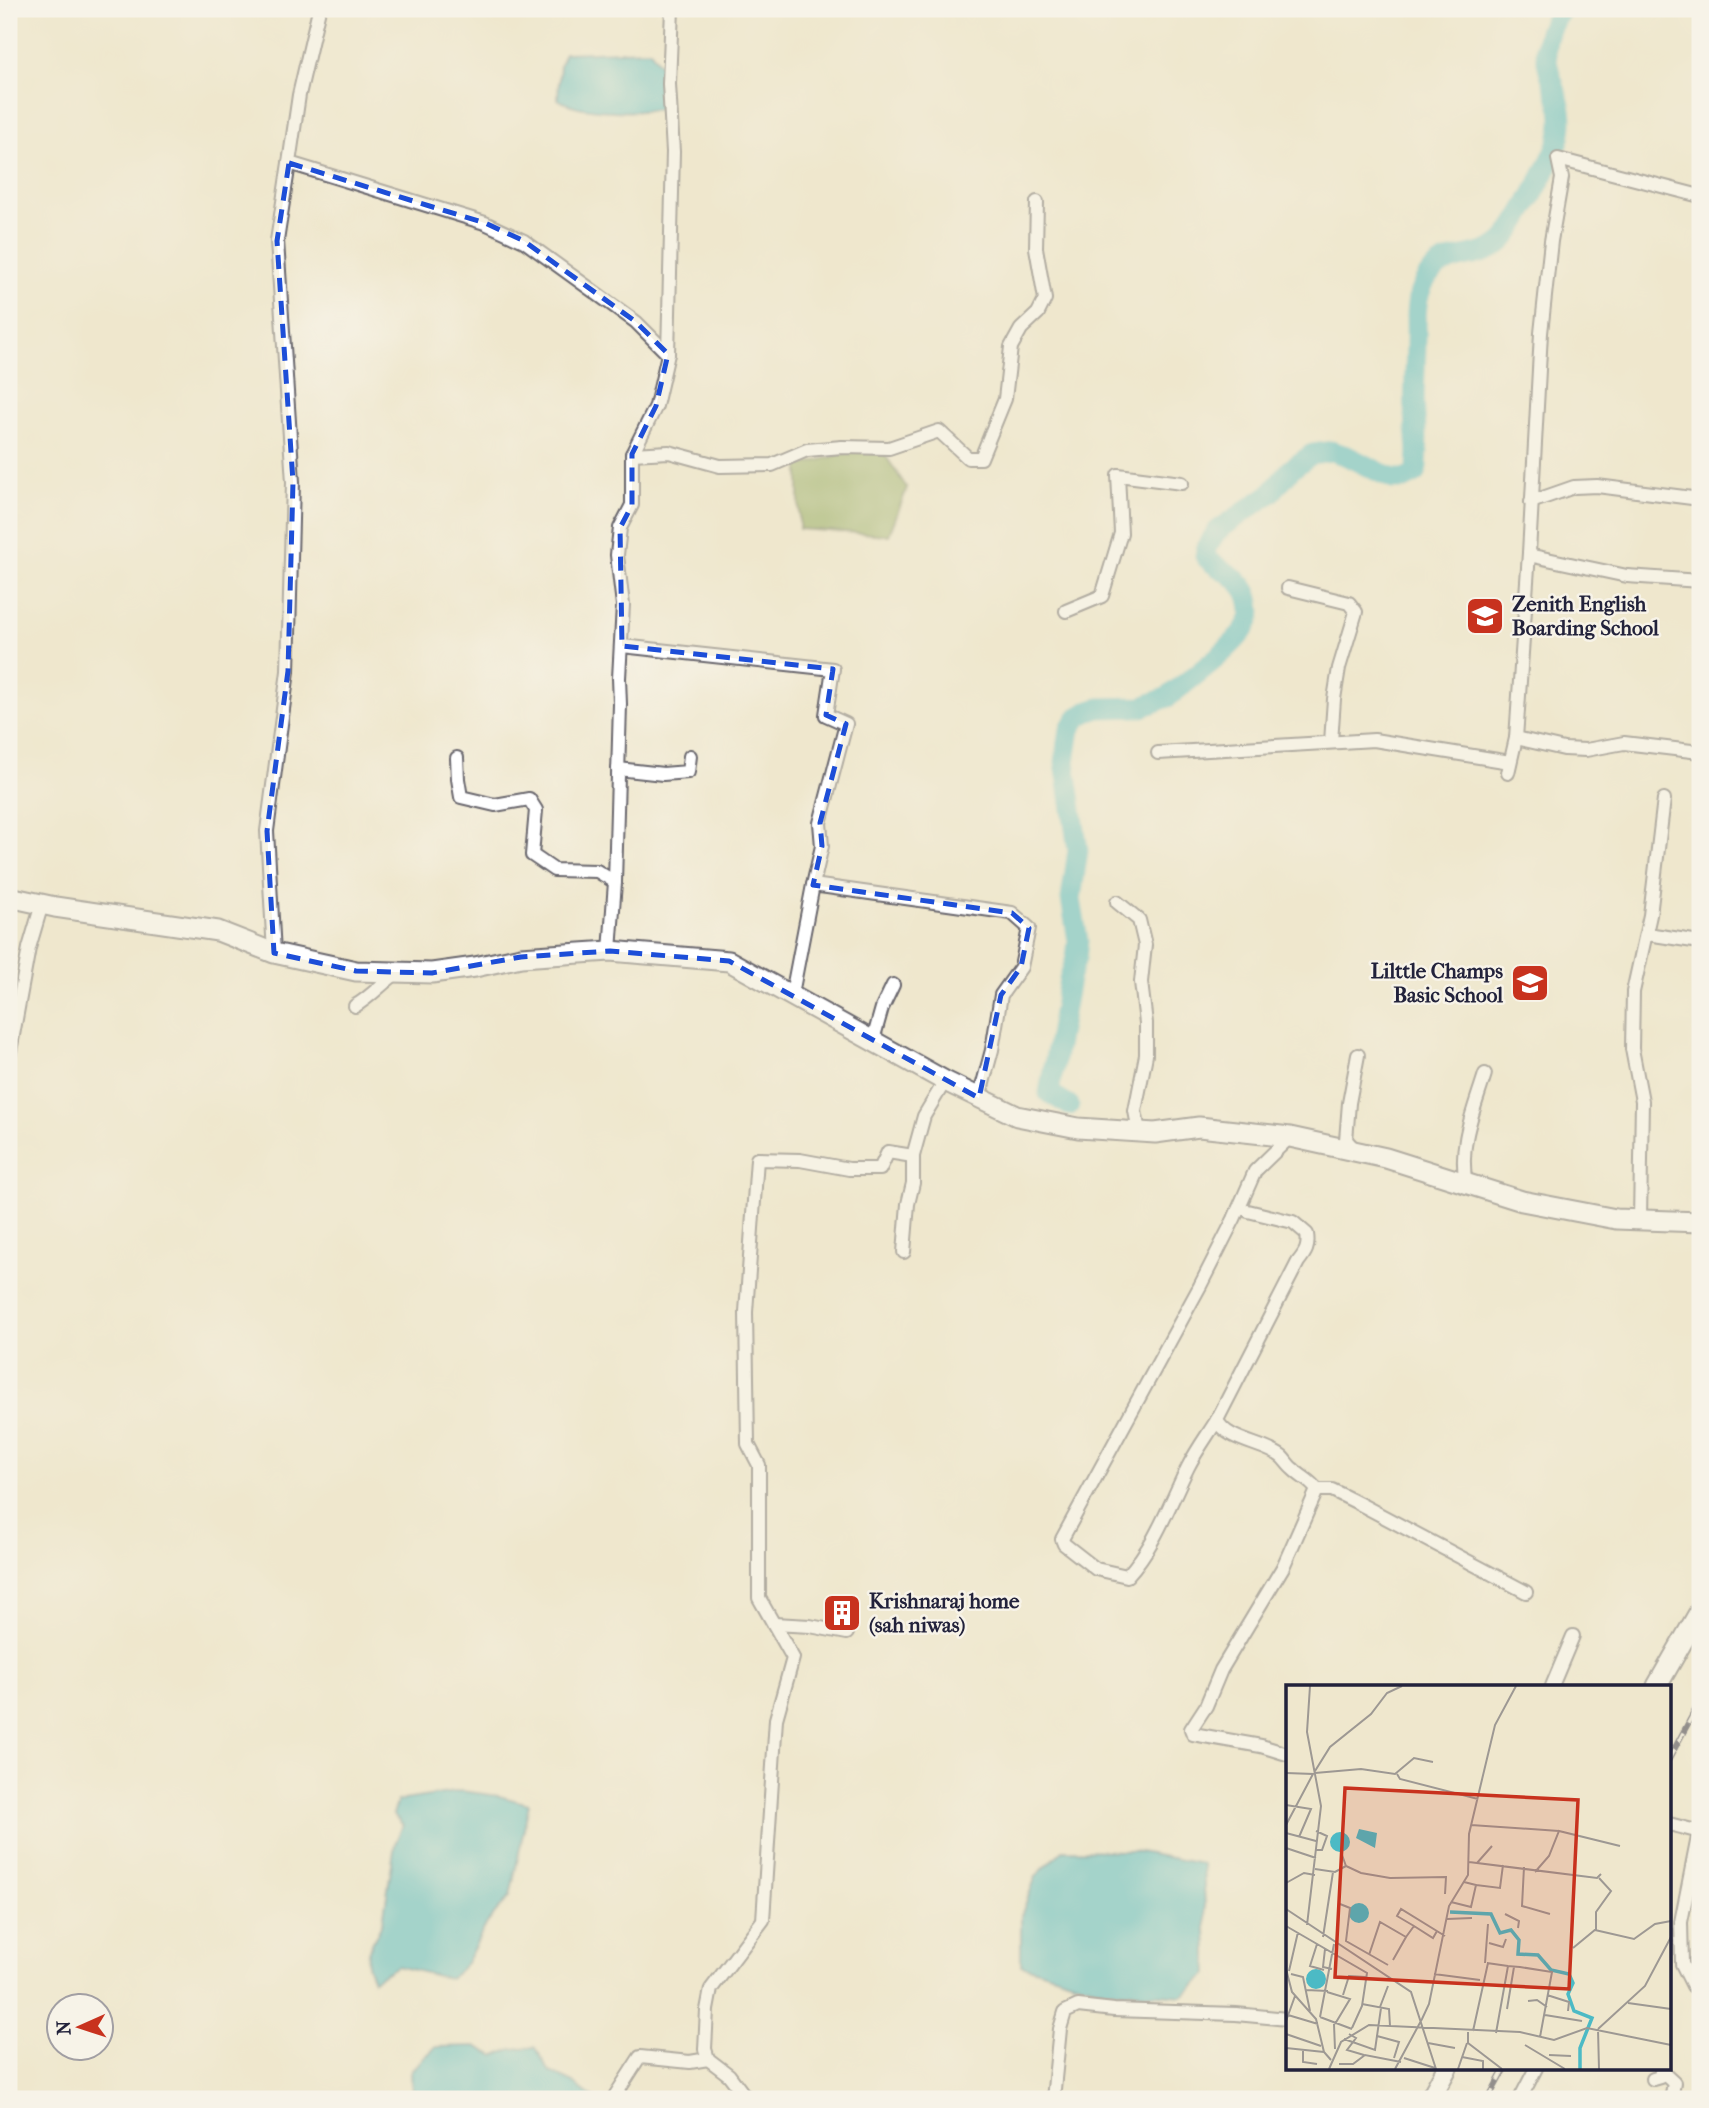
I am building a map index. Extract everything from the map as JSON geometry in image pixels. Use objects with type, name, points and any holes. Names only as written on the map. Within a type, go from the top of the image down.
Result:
[{"type":"main road","points":[[9,897],[218,931],[274,953],[356,971],[432,973],[521,957],[610,951],[729,961],[945,1081],[1017,1116],[1077,1128],[1155,1133],[1199,1127],[1290,1137],[1386,1158],[1522,1201],[1616,1219],[1700,1222]]},
{"type":"main road","points":[[1658,1685],[1700,1611]]},
{"type":"main road","points":[[1430,2099],[1446,2070]]},
{"type":"street","points":[[274,953],[267,831],[288,671],[293,482],[276,242],[299,95],[319,9]]},
{"type":"street","points":[[610,951],[615,882],[623,605],[617,555],[620,528],[632,505],[632,454],[656,406],[668,355],[673,152],[669,84],[672,9]]},
{"type":"street","points":[[1158,753],[1374,740],[1509,767],[1516,738],[1541,333],[1551,241],[1562,178],[1558,159],[1700,196]]},
{"type":"street","points":[[289,163],[485,223],[524,241],[636,322],[668,355]]},
{"type":"street","points":[[632,454],[669,452],[720,466],[772,465],[807,450],[842,447],[889,448],[939,432],[968,458],[981,458],[1005,399],[1011,347],[1021,329],[1038,313],[1045,299],[1036,248],[1038,202]]},
{"type":"street","points":[[1066,611],[1102,596],[1121,533],[1118,475],[1182,483]]},
{"type":"street","points":[[1531,502],[1574,487],[1597,486],[1700,499]]},
{"type":"street","points":[[1529,553],[1627,576],[1700,581]]},
{"type":"street","points":[[1288,588],[1349,603],[1356,612],[1339,668],[1331,742]]},
{"type":"street","points":[[622,646],[833,668],[826,715],[846,724],[820,823],[822,846],[792,995]]},
{"type":"street","points":[[1516,738],[1564,750],[1586,750],[1624,743],[1700,751]]},
{"type":"street","points":[[618,769],[663,774],[688,772],[691,756]]},
{"type":"street","points":[[457,758],[461,797],[495,805],[529,799],[536,810],[532,855],[554,870],[597,871],[615,882]]},
{"type":"street","points":[[1640,1219],[1642,1101],[1632,1049],[1633,992],[1647,934],[1664,799]]},
{"type":"street","points":[[813,885],[1012,913],[1029,928],[1021,967],[1001,995],[992,1050],[979,1098]]},
{"type":"street","points":[[1117,902],[1139,920],[1144,944],[1141,982],[1146,1023],[1146,1055],[1135,1111],[1139,1131]]},
{"type":"street","points":[[9,1057],[29,948],[42,904]]},
{"type":"street","points":[[1647,934],[1700,942]]},
{"type":"street","points":[[355,1006],[374,994],[398,972]]},
{"type":"street","points":[[873,1040],[881,1008],[893,985]]},
{"type":"street","points":[[1357,1055],[1346,1140],[1357,1152]]},
{"type":"street","points":[[1466,1183],[1463,1146],[1485,1074]]},
{"type":"street","points":[[904,1252],[908,1204],[913,1183],[913,1156],[924,1116],[945,1081]]},
{"type":"street","points":[[1248,1211],[1293,1222],[1307,1234],[1307,1252],[1298,1262],[1217,1420],[1189,1466],[1163,1525],[1142,1560],[1127,1576],[1096,1569],[1064,1545],[1062,1539],[1200,1286],[1255,1171],[1290,1137]]},
{"type":"street","points":[[747,2099],[729,2075],[708,2059],[705,2049],[711,1989],[763,1920],[776,1719],[793,1658],[760,1598],[759,1465],[748,1444],[746,1312],[755,1164],[757,1158],[800,1160],[849,1169],[880,1169],[887,1152],[913,1156]]},
{"type":"street","points":[[1217,1420],[1220,1428],[1229,1434],[1281,1457],[1294,1471],[1311,1481],[1317,1490]]},
{"type":"street","points":[[1317,1490],[1332,1490],[1526,1592]]},
{"type":"street","points":[[1286,1754],[1261,1746],[1193,1734],[1191,1729],[1206,1706],[1221,1670],[1283,1567],[1317,1490]]},
{"type":"street","points":[[774,1624],[800,1625],[847,1633]]},
{"type":"street","points":[[1552,1685],[1573,1636]]},
{"type":"street","points":[[1670,1824],[1700,1832],[1675,1928],[1682,1964],[1693,1986],[1700,1989]]},
{"type":"street","points":[[1053,2099],[1060,2029],[1065,2012],[1078,2006],[1286,2019]]},
{"type":"street","points":[[613,2099],[640,2057],[690,2062],[708,2059]]},
{"type":"street","points":[[1520,2099],[1535,2070]]},
{"type":"street","points":[[1653,2079],[1660,2077],[1661,2071],[1674,2083],[1671,2099]]},
{"type":"highlighted area","points":[[289,163],[485,223],[524,241],[636,322],[668,354],[656,406],[632,454],[632,505],[620,528],[622,646],[833,669],[826,715],[846,724],[820,823],[822,846],[813,885],[1012,913],[1029,928],[1021,967],[1001,995],[979,1098],[729,961],[610,951],[521,957],[432,973],[356,971],[274,953],[267,831],[288,671],[293,482],[277,241]]},
{"type":"green space","points":[[858,449],[885,455],[907,488],[889,535],[799,529],[799,466]]},
{"type":"water","points":[[650,50],[660,65],[659,109],[592,109],[567,104],[558,99],[560,65],[565,53]]},
{"type":"water","points":[[461,1791],[499,1796],[529,1804],[510,1896],[487,1923],[466,1963],[450,1979],[397,1966],[373,1980],[367,1965],[368,1952],[383,1921],[395,1844],[403,1825],[393,1814],[398,1801]]},
{"type":"water","points":[[1063,1850],[1134,1851],[1203,1864],[1208,1974],[1183,1996],[1104,1990],[1021,1965],[1021,1916],[1036,1876]]},
{"type":"water","points":[[1700,1901],[1700,1974],[1694,1947]]},
{"type":"water","points":[[475,2046],[495,2056],[512,2049],[535,2047],[550,2072],[572,2082],[595,2099],[412,2099],[411,2070],[436,2047]]},
{"type":"waterway","points":[[1069,1105],[1049,1093],[1078,941],[1071,899],[1078,850],[1065,762],[1070,729],[1078,717],[1099,708],[1142,707],[1168,697],[1237,638],[1250,618],[1249,597],[1237,580],[1205,556],[1207,546],[1217,531],[1271,493],[1291,469],[1312,454],[1331,451],[1393,479],[1404,479],[1416,473],[1418,450],[1414,396],[1418,298],[1427,278],[1436,268],[1446,262],[1492,249],[1502,242],[1516,224],[1542,177],[1559,140],[1562,122],[1547,61],[1546,45],[1550,28],[1562,9]]},
{"type":"railway","points":[[1670,1757],[1700,1701]]},
{"type":"railway","points":[[1488,2099],[1504,2070]]},
{"type":"place","name":"Zenith English Boarding School","points":[[1485,616]]},
{"type":"place","name":"Lilttle Champs Basic School","points":[[1530,983]]},
{"type":"place","name":"Krishnaraj home (sah niwas)","points":[[842,1613]]}]
